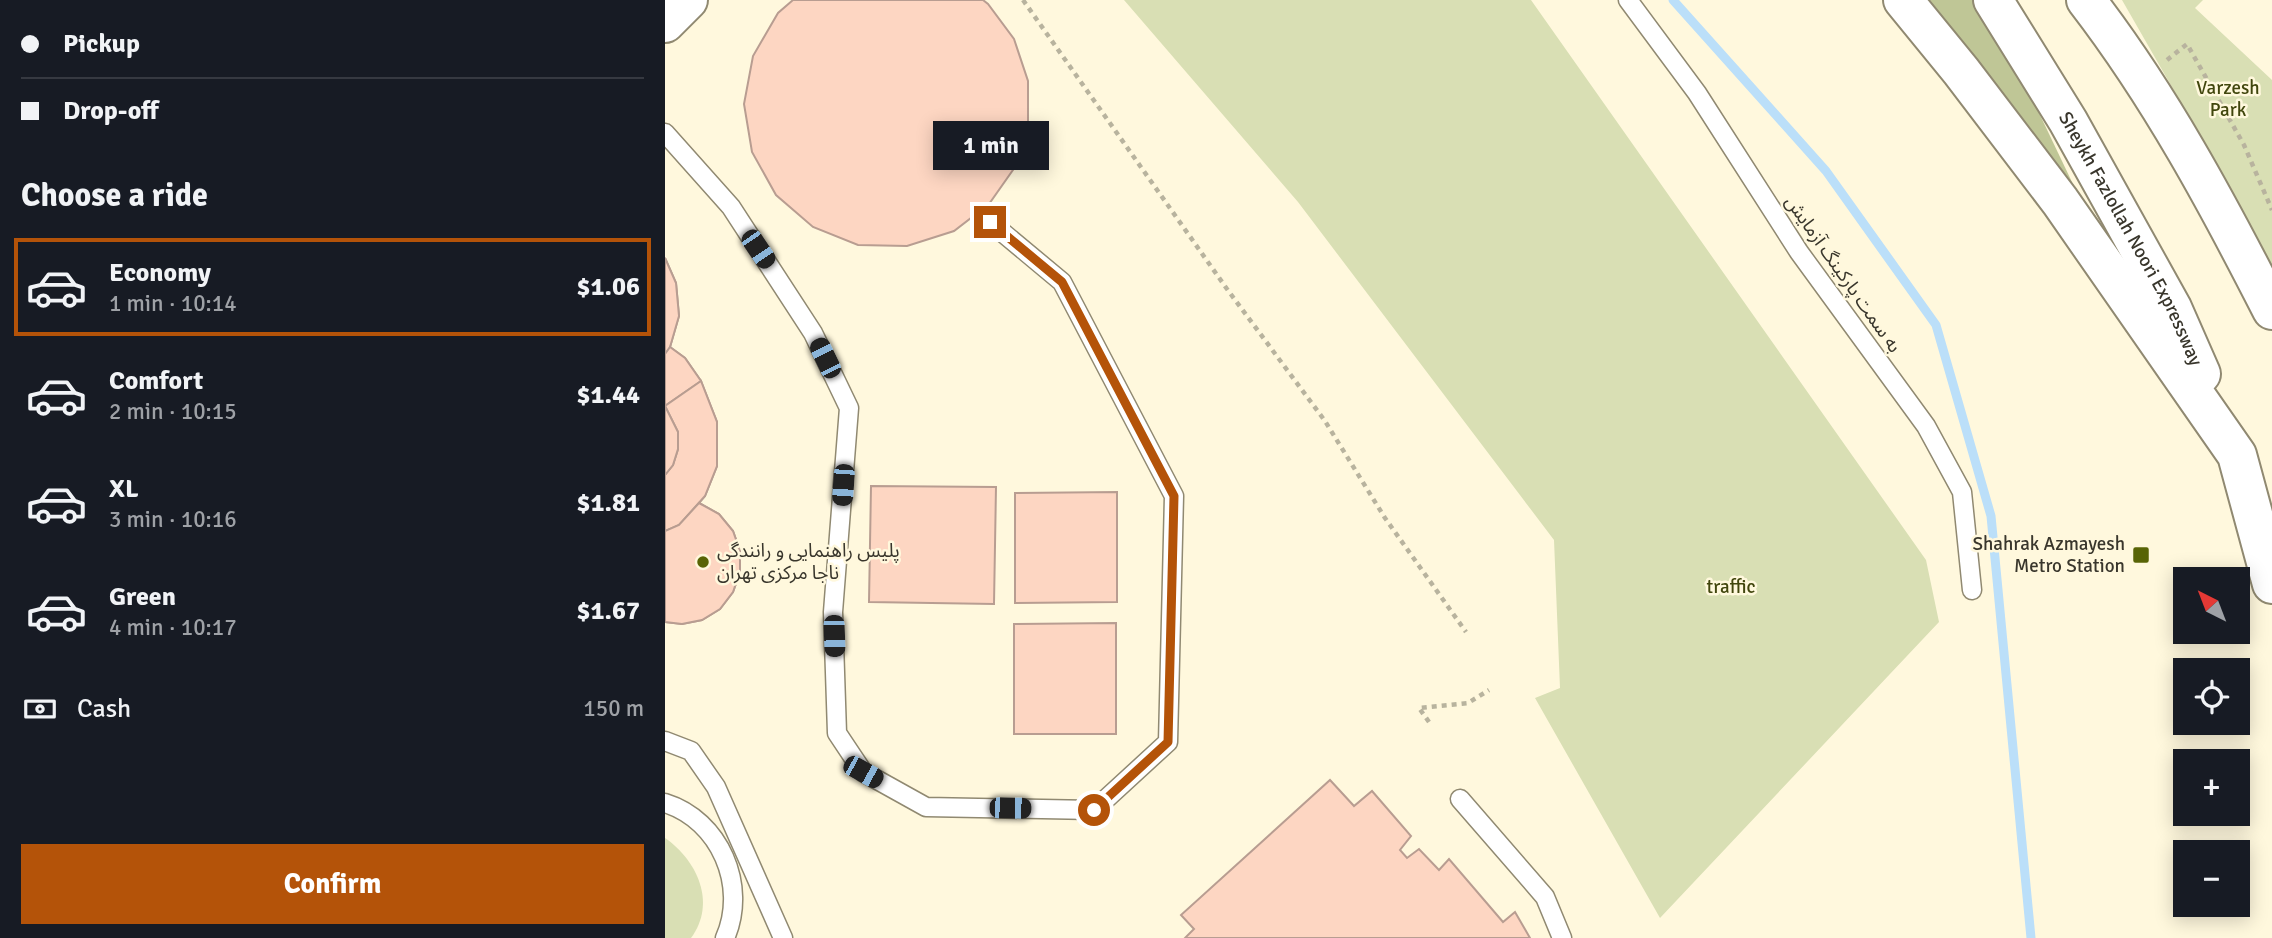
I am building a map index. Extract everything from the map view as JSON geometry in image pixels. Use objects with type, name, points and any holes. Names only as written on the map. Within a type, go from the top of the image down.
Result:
[{"type":"main road","points":[[665,23],[688,0]]},
{"type":"main road","points":[[1903,0],[2060,201],[2237,455],[2272,584]]},
{"type":"main road","name":"Sheykh Fazlollah Noori Expressway","points":[[1993,0],[2068,121],[2172,308],[2237,455],[2272,525]]},
{"type":"main road","points":[[2086,0],[2117,41],[2213,194],[2272,310]]},
{"type":"main road","points":[[2099,0],[2117,41]]},
{"type":"lane","name":"به سمت پارکینگ آزمایش","points":[[1628,0],[1697,93],[1799,252],[1926,426],[1962,492],[1972,590]]},
{"type":"lane","points":[[665,133],[731,207],[813,332],[849,408],[834,612],[837,733],[863,772],[926,807],[1094,810],[1168,742],[1174,496],[1062,282],[990,222]]},
{"type":"lane","points":[[665,741],[691,751],[716,787],[783,938]]},
{"type":"lane","points":[[1460,799],[1545,897],[1562,938]]},
{"type":"lane","points":[[665,803],[703,825],[724,854],[734,888],[731,924],[725,938]]},
{"type":"lane","points":[[724,854],[742,845]]},
{"type":"path","points":[[1023,0],[1227,289],[1325,421],[1385,518],[1467,632]]},
{"type":"path","points":[[2166,60],[2187,44],[2244,145],[2272,210]]},
{"type":"path","points":[[1429,722],[1419,708],[1468,703],[1489,690]]},
{"type":"green space","name":"traffic","points":[[1124,0],[1531,0],[1926,560],[1939,622],[1660,918],[1535,698],[1560,688],[1554,540],[1298,202]]},
{"type":"green space","points":[[1923,0],[1972,0],[2028,90],[2082,203]]},
{"type":"green space","name":"Varzesh Park","points":[[2122,0],[2203,0],[2195,8],[2272,80],[2272,279],[2196,129]]},
{"type":"green space","points":[[665,838],[686,858],[700,883],[702,911],[699,925],[691,938],[665,938]]},
{"type":"building","points":[[793,0],[983,0],[988,4],[1014,39],[1028,81],[1028,125],[1015,167],[989,204],[954,231],[907,246],[858,245],[813,227],[776,195],[752,152],[744,104],[753,56],[778,13]]},
{"type":"building","points":[[665,258],[676,283],[679,316],[670,347],[665,354]]},
{"type":"building","points":[[665,258],[676,283],[679,316],[670,347],[685,358],[701,381],[717,422],[717,466],[705,496],[699,503],[719,514],[733,531],[740,551],[740,572],[733,592],[720,609],[702,620],[682,624],[665,622]]},
{"type":"building","points":[[670,347],[685,358],[701,381],[665,406],[665,354]]},
{"type":"building","name":"پلیس راهنمایی و رانندگی ناجا مرکزی تهران","points":[[701,381],[717,422],[717,466],[705,496],[679,525],[665,531],[665,475],[673,465],[678,449],[678,432],[665,406]]},
{"type":"building","points":[[665,406],[678,432],[678,449],[673,465],[665,475]]},
{"type":"building","points":[[871,486],[996,487],[994,604],[869,602]]},
{"type":"building","points":[[1117,492],[1117,602],[1015,603],[1015,493]]},
{"type":"building","name":"پلیس راهنمایی و رانندگی ناجا مرکزی تهران","points":[[699,503],[719,514],[733,531],[740,551],[740,572],[733,592],[720,609],[702,620],[682,624],[665,622],[665,531],[679,525]]},
{"type":"building","points":[[1116,623],[1116,734],[1014,734],[1014,624]]},
{"type":"building","points":[[1330,780],[1354,806],[1372,791],[1411,836],[1400,850],[1407,858],[1419,849],[1439,870],[1449,859],[1503,922],[1515,912],[1530,938],[1185,938],[1194,929],[1181,915]]},
{"type":"waterway","points":[[1673,0],[1826,171],[1936,325],[1991,516],[2031,938]]},
{"type":"place","name":"Shahrak Azmayesh Metro Station","points":[[2141,555]]},
{"type":"place","name":"پلیس راهنمایی و رانندگی ناجا مرکزی تهران","points":[[703,562]]},
{"type":"route","points":[[990,222],[1062,282],[1174,496],[1168,742],[1094,810]]}]
